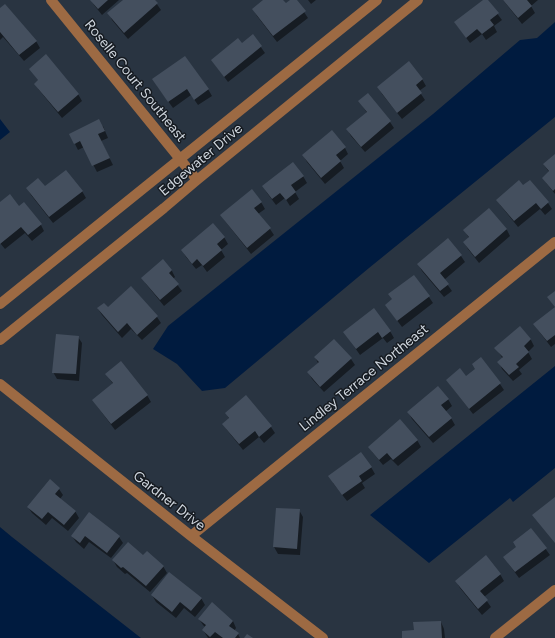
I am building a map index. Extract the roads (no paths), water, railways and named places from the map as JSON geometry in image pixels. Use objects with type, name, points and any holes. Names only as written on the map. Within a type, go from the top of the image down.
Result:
[{"type":"street","name":"Roselle Court Southeast","points":[[51,0],[197,180]]},
{"type":"street","name":"Edgewater Drive","points":[[0,304],[377,0]]},
{"type":"street","name":"Edgewater Drive","points":[[0,340],[158,213],[414,1]]},
{"type":"street","name":"Lindley Terrace Northeast","points":[[191,536],[555,242]]},
{"type":"street","name":"Gardner Drive","points":[[0,384],[191,536],[323,638]]},
{"type":"street","points":[[495,638],[555,590]]},
{"type":"water","points":[[555,22],[555,117],[369,268],[225,388],[202,391],[177,364],[153,349],[168,326],[433,114],[520,40],[537,38]]},
{"type":"water","points":[[0,119],[10,132],[0,140]]},
{"type":"water","points":[[555,366],[555,468],[513,502],[510,498],[429,563],[370,515]]},
{"type":"water","points":[[0,527],[12,537],[141,638],[0,638]]}]
